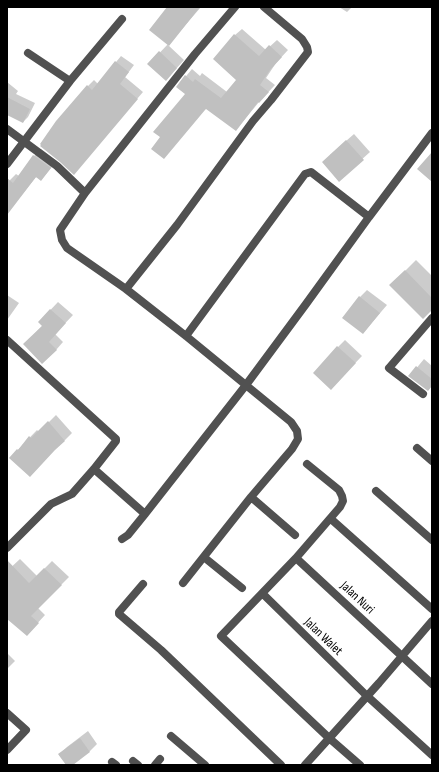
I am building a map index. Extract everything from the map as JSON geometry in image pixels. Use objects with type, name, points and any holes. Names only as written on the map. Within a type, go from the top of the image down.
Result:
[{"type":"street","points":[[183,583],[205,558],[251,498],[292,449],[298,438],[297,430],[291,422],[186,336],[126,289],[67,248],[62,240],[60,230],[85,193],[176,77],[235,7]]},
{"type":"street","points":[[126,289],[177,225],[253,121],[308,52],[302,39],[264,7]]},
{"type":"street","points":[[7,164],[70,81],[122,18]]},
{"type":"street","points":[[28,53],[70,81]]},
{"type":"street","points":[[7,129],[57,166],[85,193]]},
{"type":"street","points":[[122,539],[128,535],[145,514],[246,385],[432,133]]},
{"type":"street","points":[[186,336],[305,174],[311,172],[369,217]]},
{"type":"street","points":[[423,394],[389,368],[432,318]]},
{"type":"street","points":[[7,340],[116,439],[94,470],[72,494],[51,504],[7,548]]},
{"type":"street","points":[[417,448],[432,461]]},
{"type":"street","points":[[306,464],[339,490],[343,501],[331,519],[296,558],[221,636],[329,738],[360,765]]},
{"type":"street","points":[[94,470],[145,514]]},
{"type":"street","points":[[376,491],[432,540]]},
{"type":"street","points":[[251,498],[295,535]]},
{"type":"street","points":[[331,519],[432,609]]},
{"type":"street","points":[[205,558],[242,588]]},
{"type":"street","name":"Jalan Nuri","points":[[296,558],[432,684]]},
{"type":"street","points":[[143,584],[119,612],[119,614],[161,650],[281,765]]},
{"type":"street","name":"Jalan Walet","points":[[263,594],[367,696],[432,755]]},
{"type":"street","points":[[304,765],[367,696],[432,621]]},
{"type":"street","points":[[7,714],[26,730],[7,750]]},
{"type":"street","points":[[171,736],[205,765]]},
{"type":"building","points":[[167,7],[200,7],[169,46],[149,30]]},
{"type":"building","points":[[234,34],[259,56],[269,45],[282,57],[270,70],[260,85],[269,92],[259,103],[258,102],[236,131],[206,109],[164,159],[151,149],[160,137],[153,132],[185,94],[176,87],[185,75],[193,82],[195,79],[221,98],[236,80],[213,59]]},
{"type":"building","points":[[159,51],[177,68],[166,81],[147,64]]},
{"type":"building","points":[[115,61],[129,72],[120,84],[138,99],[74,175],[40,146],[40,144],[56,121],[87,85],[92,90]]},
{"type":"building","points":[[7,97],[30,109],[23,123],[7,115]]},
{"type":"building","points":[[346,140],[364,160],[339,182],[322,162]]},
{"type":"building","points":[[432,152],[432,182],[417,169]]},
{"type":"building","points":[[33,155],[51,168],[41,181],[36,177],[7,215],[7,178],[13,183]]},
{"type":"building","points":[[405,270],[432,298],[432,310],[423,319],[389,285]]},
{"type":"building","points":[[359,296],[380,313],[363,334],[342,318]]},
{"type":"building","points":[[50,309],[66,323],[49,342],[57,350],[42,364],[23,344],[42,326],[38,322]]},
{"type":"building","points":[[337,346],[356,363],[331,390],[313,373]]},
{"type":"building","points":[[416,366],[432,379],[432,386],[428,391],[408,376]]},
{"type":"building","points":[[48,421],[65,441],[30,477],[9,458],[17,449],[18,450],[29,436],[31,438]]},
{"type":"building","points":[[7,560],[29,583],[44,568],[62,585],[31,616],[39,623],[27,636],[7,619]]},
{"type":"building","points":[[80,738],[90,752],[73,765],[66,765],[58,754]]}]
